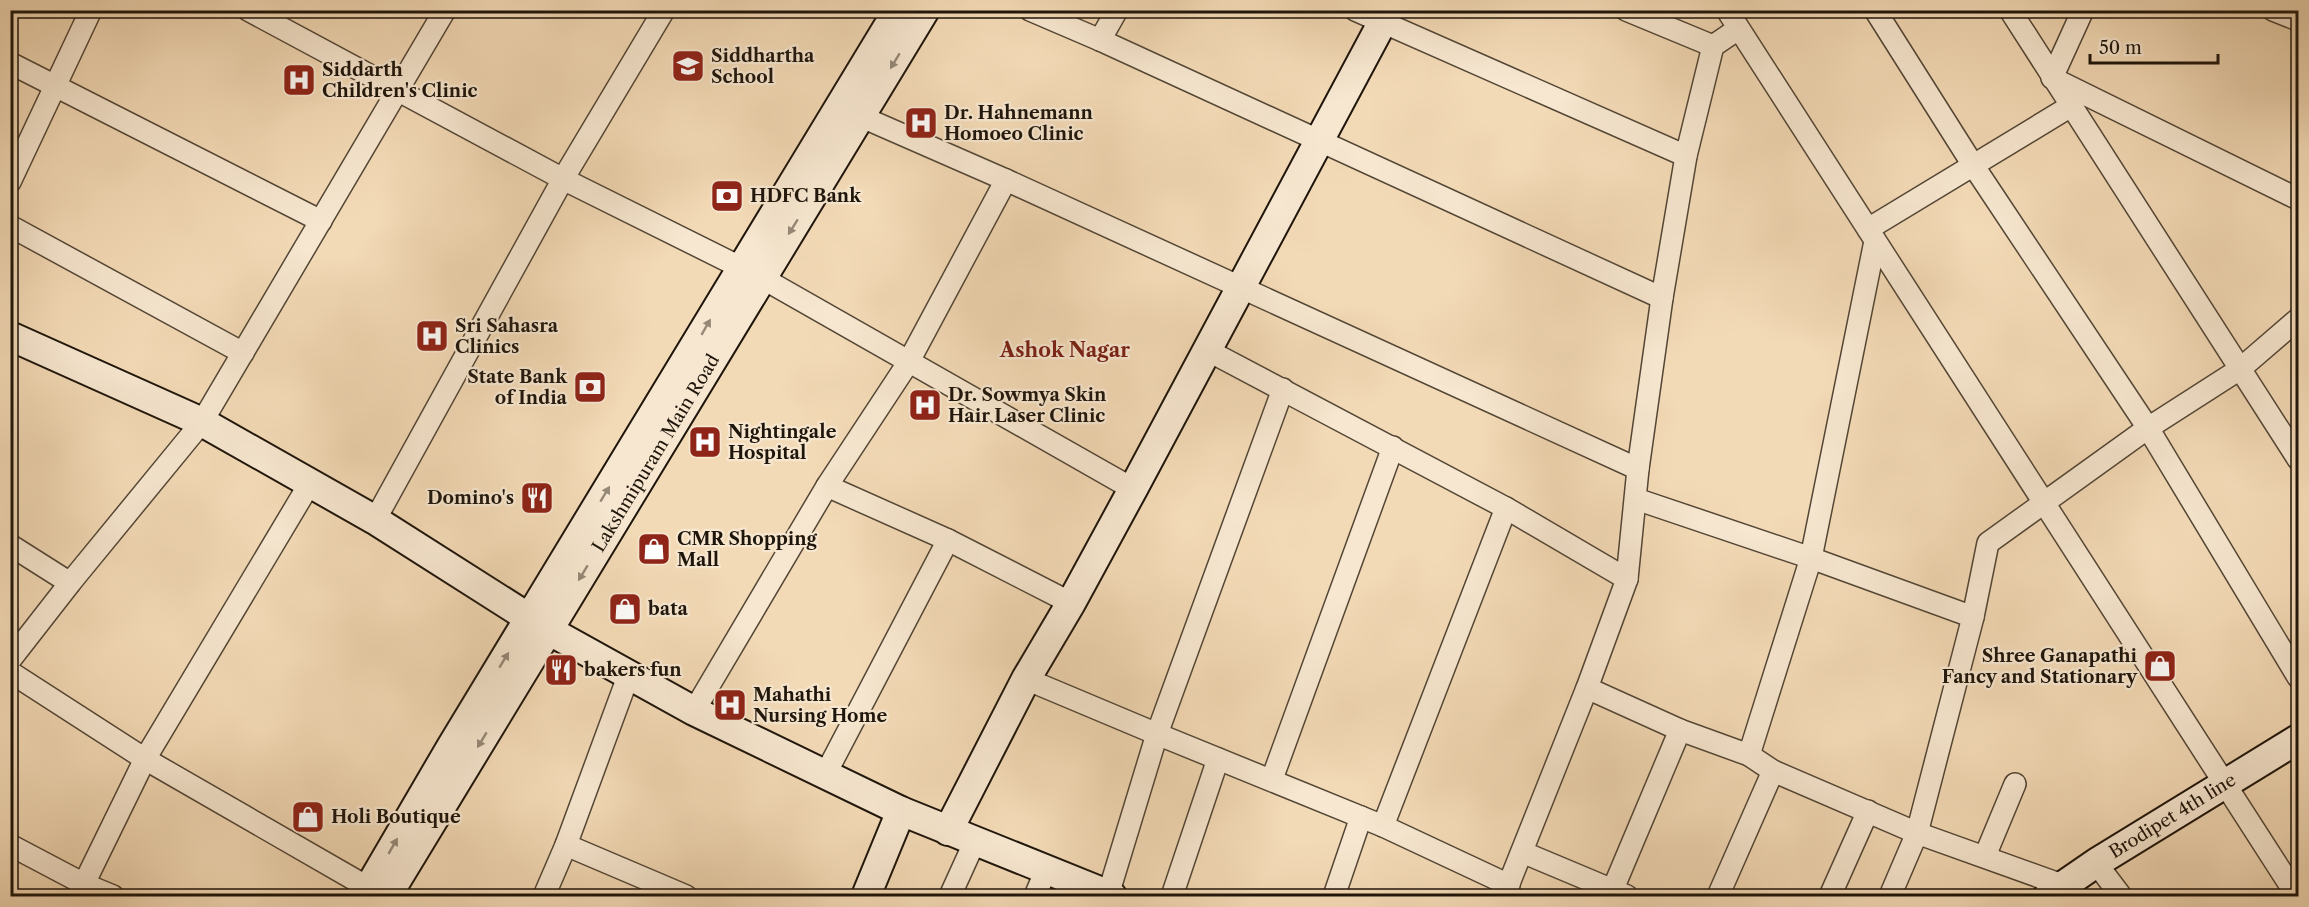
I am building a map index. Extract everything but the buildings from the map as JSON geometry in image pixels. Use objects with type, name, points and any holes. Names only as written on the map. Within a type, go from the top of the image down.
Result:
[{"type":"street","points":[[10,182],[91,10]]},
{"type":"street","points":[[248,10],[563,179],[751,273],[1133,489]]},
{"type":"street","points":[[10,660],[202,422],[445,10]]},
{"type":"street","points":[[375,520],[563,179],[664,10]]},
{"type":"street","name":"Lakshmipuram Main Road","points":[[373,894],[751,273],[898,10]]},
{"type":"street","name":"Lakshmipuram Main Road","points":[[751,273],[862,117],[925,10]]},
{"type":"street","points":[[1030,10],[1662,298]]},
{"type":"street","points":[[1100,40],[1117,10]]},
{"type":"street","points":[[1354,10],[1386,17],[1686,156]]},
{"type":"street","points":[[1626,10],[1713,46]]},
{"type":"street","points":[[1727,10],[2223,783],[2294,884]]},
{"type":"street","points":[[1875,10],[1973,165],[2148,428],[2298,677]]},
{"type":"street","points":[[2010,10],[2298,459]]},
{"type":"street","points":[[2052,78],[2083,10]]},
{"type":"street","points":[[2273,10],[2298,21]]},
{"type":"street","points":[[948,831],[1026,679],[1071,603],[1133,489],[1386,17]]},
{"type":"street","points":[[1026,679],[1383,826],[1507,891],[1627,579],[1638,469],[1662,298],[1686,156],[1713,46],[1738,29]]},
{"type":"street","points":[[10,63],[321,221]]},
{"type":"street","points":[[2052,78],[2298,199]]},
{"type":"street","points":[[1749,755],[1811,558],[1872,235],[1973,165],[2071,106]]},
{"type":"street","points":[[862,117],[1240,286],[1638,469]]},
{"type":"street","points":[[694,711],[827,486],[908,363],[1006,180]]},
{"type":"street","points":[[10,226],[243,353]]},
{"type":"street","points":[[1890,897],[1917,832],[1973,617],[1988,543],[2148,428],[2240,369],[2298,319]]},
{"type":"street","points":[[10,336],[202,422],[375,520],[538,624],[694,711],[825,775],[948,831],[1110,896],[1157,734],[1283,389]]},
{"type":"street","points":[[1207,350],[1506,508],[1627,579]]},
{"type":"street","points":[[1272,779],[1393,447]]},
{"type":"street","points":[[81,890],[145,759],[310,483]]},
{"type":"street","points":[[827,486],[948,540],[1071,603]]},
{"type":"street","points":[[1636,499],[1811,558],[1973,617]]},
{"type":"street","points":[[1383,826],[1506,508]]},
{"type":"street","points":[[825,775],[948,540]]},
{"type":"street","points":[[10,545],[70,583]]},
{"type":"street","points":[[10,672],[145,759],[373,894]]},
{"type":"street","points":[[544,897],[566,845],[629,674]]},
{"type":"street","points":[[1587,688],[1680,729],[1749,755],[1773,771],[1917,832],[1985,856],[2055,891]]},
{"type":"street","points":[[1522,852],[1617,894],[1680,729]]},
{"type":"street","name":"Brodipet 4th line","points":[[2055,891],[2223,783],[2298,739]]},
{"type":"street","points":[[1172,897],[1218,759]]},
{"type":"street","points":[[1718,897],[1773,771]]},
{"type":"street","points":[[1985,856],[2015,784]]},
{"type":"street","points":[[866,897],[901,810]]},
{"type":"street","points":[[1830,897],[1868,811]]},
{"type":"street","points":[[1334,897],[1361,817]]},
{"type":"street","points":[[950,897],[975,841]]},
{"type":"street","points":[[10,845],[81,890],[113,897]]},
{"type":"street","points":[[566,845],[686,897]]},
{"type":"street","points":[[2096,863],[2121,897]]},
{"type":"street","points":[[1035,897],[1046,870]]},
{"type":"place","name":"Siddhartha School","points":[[688,66]]},
{"type":"place","name":"Siddarth Children's Clinic","points":[[299,80]]},
{"type":"place","name":"Dr. Hahnemann Homoeo Clinic","points":[[921,123]]},
{"type":"place","name":"HDFC Bank","points":[[727,196]]},
{"type":"place","name":"Sri Sahasra Clinics","points":[[432,336]]},
{"type":"place","name":"State Bank of India","points":[[590,387]]},
{"type":"place","name":"Dr. Sowmya Skin Hair Laser Clinic","points":[[925,405]]},
{"type":"place","name":"Nightingale Hospital","points":[[705,442]]},
{"type":"place","name":"Domino's","points":[[537,498]]},
{"type":"place","name":"CMR Shopping Mall","points":[[654,549]]},
{"type":"place","name":"bata","points":[[625,609]]},
{"type":"place","name":"Shree Ganapathi Fancy and Stationary","points":[[2160,666]]},
{"type":"place","name":"bakers fun","points":[[561,670]]},
{"type":"place","name":"Mahathi Nursing Home","points":[[730,705]]},
{"type":"place","name":"Holi Boutique","points":[[308,817]]},
{"type":"district","name":"Ashok Nagar","points":[[1065,350]]}]
